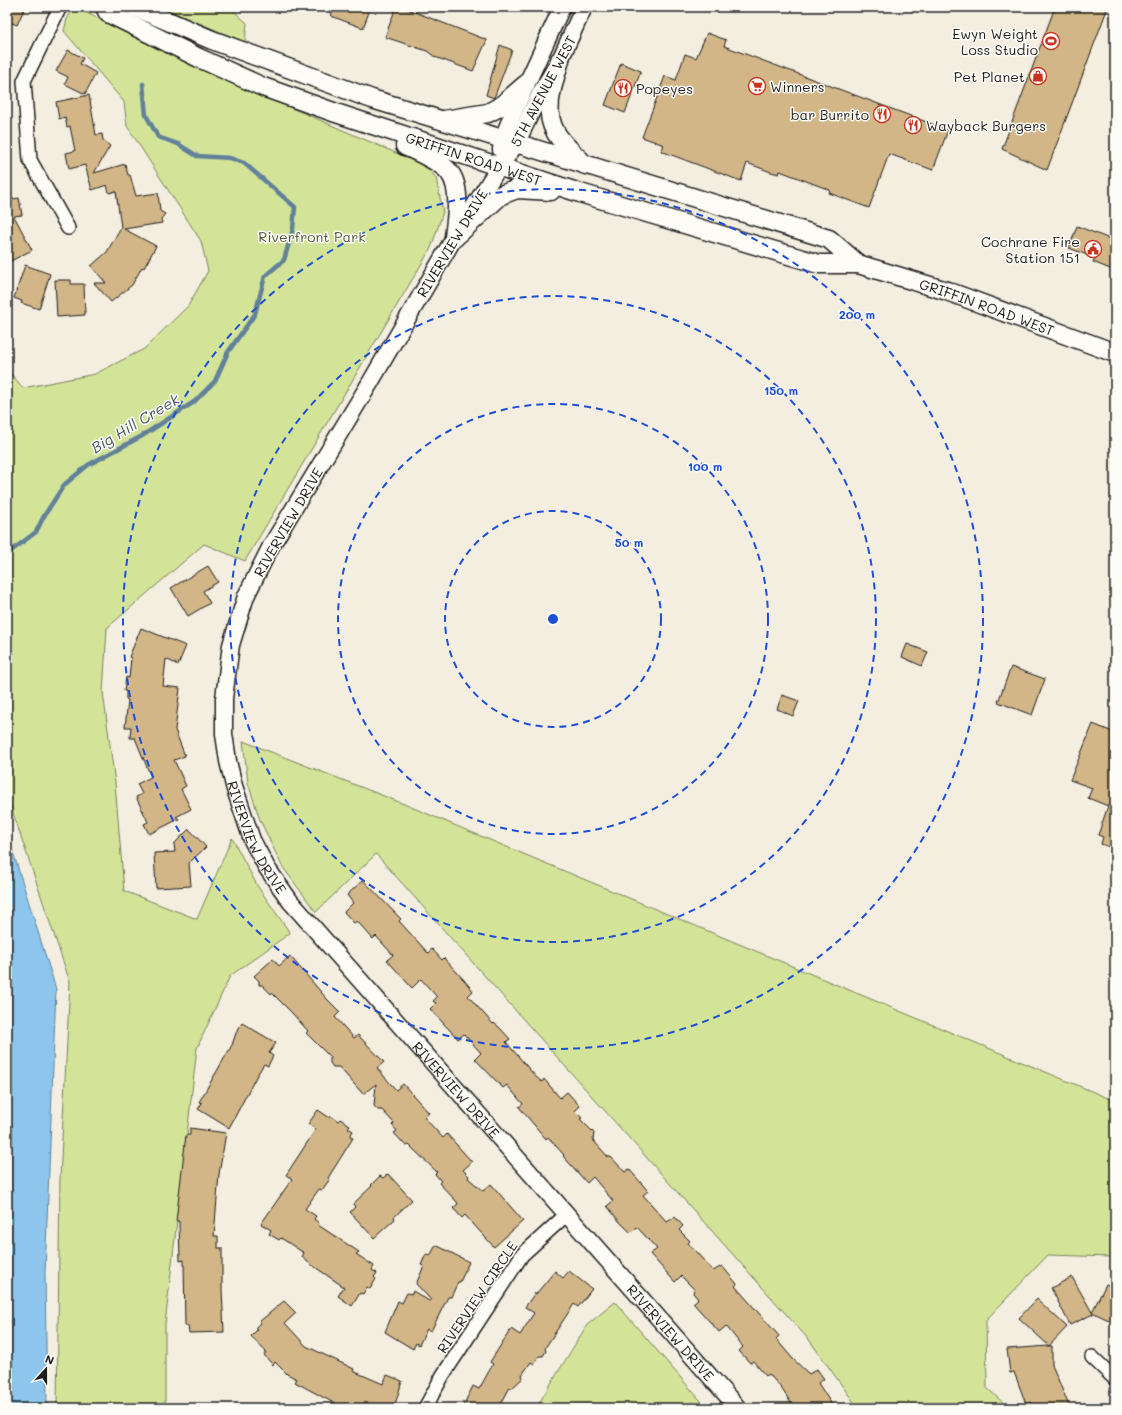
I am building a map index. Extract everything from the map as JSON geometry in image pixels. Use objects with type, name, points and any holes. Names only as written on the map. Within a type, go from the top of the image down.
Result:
[{"type":"main road","name":"GRIFFIN ROAD WEST","points":[[104,7],[108,13],[199,58],[263,87],[372,126],[580,193],[819,264],[858,264],[947,291],[1115,353]]},
{"type":"main road","name":"GRIFFIN ROAD WEST","points":[[135,7],[212,40],[372,99],[586,166],[829,239],[858,264]]},
{"type":"main road","points":[[560,60],[550,97],[551,124],[561,140],[586,166]]},
{"type":"main road","points":[[440,121],[488,113],[501,106],[525,84]]},
{"type":"main road","points":[[372,126],[435,162],[449,172],[454,183],[456,194],[454,238]]},
{"type":"main road","points":[[454,238],[501,195],[510,191],[526,189],[580,193]]},
{"type":"street","points":[[60,7],[24,81],[30,160],[68,228]]},
{"type":"street","name":"5TH AVENUE WEST","points":[[499,167],[509,142],[525,84],[562,7]]},
{"type":"street","name":"5TH AVENUE WEST","points":[[509,142],[560,60],[584,7]]},
{"type":"street","name":"RIVERVIEW DRIVE","points":[[499,167],[454,238],[370,383],[271,546],[246,596],[231,646],[227,670],[224,698],[224,734],[228,761],[242,813],[252,840],[278,884],[308,924],[738,1408]]},
{"type":"street","name":"RIVERVIEW CIRCLE","points":[[425,1408],[522,1256],[567,1214]]},
{"type":"street","points":[[1092,1357],[1115,1379]]},
{"type":"green space","name":"Riverfront Park","points":[[74,7],[243,87],[426,166],[436,178],[443,212],[431,248],[245,561],[204,544],[107,628],[103,692],[115,783],[124,891],[197,919],[232,838],[258,887],[290,933],[230,976],[197,1048],[165,1324],[165,1408],[57,1408],[60,1178],[70,982],[7,799],[7,369],[23,388],[95,374],[144,349],[188,306],[208,271],[201,241],[127,126],[124,102],[64,31],[67,19]]},
{"type":"green space","points":[[159,7],[229,7],[247,23],[245,42]]},
{"type":"green space","points":[[243,741],[399,802],[1115,1101],[1115,1261],[1111,1257],[1048,1255],[986,1320],[987,1388],[1009,1408],[858,1408],[810,1341],[376,854],[316,912],[282,866],[260,820],[248,783]]},
{"type":"green space","points":[[615,1302],[707,1408],[536,1408],[587,1325]]},
{"type":"water","points":[[7,833],[56,989],[45,1273],[47,1408],[7,1408]]},
{"type":"building","points":[[7,7],[25,7],[17,25],[7,21]]},
{"type":"building","points":[[334,7],[371,7],[363,28],[331,16]]},
{"type":"building","points":[[396,7],[402,7],[487,40],[473,71],[435,57],[427,51],[385,37]]},
{"type":"building","points":[[1055,7],[1108,7],[1047,170],[1002,149]]},
{"type":"building","points":[[707,33],[726,40],[724,46],[948,130],[933,170],[889,154],[869,208],[829,193],[830,190],[780,171],[779,174],[747,163],[741,181],[661,151],[664,145],[642,137],[665,76],[676,80],[685,54],[696,58]]},
{"type":"building","points":[[500,45],[512,50],[494,98],[486,95]]},
{"type":"building","points":[[68,50],[83,58],[80,64],[96,73],[85,94],[65,84],[68,77],[56,71]]},
{"type":"building","name":"Popeyes","points":[[621,63],[641,71],[625,113],[605,105]]},
{"type":"building","points":[[89,95],[96,135],[102,134],[103,140],[110,146],[94,173],[125,164],[136,196],[158,193],[160,211],[165,214],[161,219],[162,223],[124,229],[156,246],[144,268],[142,267],[132,285],[111,302],[94,283],[106,283],[91,266],[107,252],[121,227],[116,191],[109,193],[107,185],[92,190],[85,165],[69,169],[66,153],[75,151],[70,126],[67,127],[65,117],[59,119],[56,102]]},
{"type":"building","points":[[19,198],[22,215],[14,216],[32,250],[7,263],[7,200]]},
{"type":"building","name":"Cochrane Fire Station 151","points":[[1077,226],[1115,241],[1115,271],[1093,262],[1095,258],[1069,248]]},
{"type":"building","points":[[25,265],[50,274],[39,309],[21,303],[22,301],[14,298]]},
{"type":"building","points":[[55,280],[71,280],[71,284],[84,284],[85,315],[57,317]]},
{"type":"building","points":[[208,566],[218,582],[203,591],[210,603],[188,616],[171,588]]},
{"type":"building","points":[[141,628],[186,646],[178,665],[166,659],[163,686],[180,688],[175,730],[185,756],[174,760],[186,786],[181,789],[191,809],[176,817],[179,819],[149,834],[144,824],[148,822],[136,797],[142,794],[137,784],[151,777],[135,738],[130,738],[131,727],[125,727],[128,700],[126,699],[126,691],[124,691],[126,677],[129,678],[131,658],[129,657]]},
{"type":"building","points":[[907,644],[928,652],[922,666],[902,657]]},
{"type":"building","points":[[1011,667],[1045,679],[1032,715],[998,702]]},
{"type":"building","points":[[782,695],[799,701],[793,716],[777,709]]},
{"type":"building","points":[[1093,724],[1115,733],[1115,849],[1101,844],[1103,837],[1098,835],[1108,806],[1088,798],[1092,788],[1070,780]]},
{"type":"building","points":[[189,829],[206,847],[189,863],[191,886],[156,888],[154,853],[175,852],[174,844]]},
{"type":"building","points":[[363,880],[401,919],[399,921],[428,953],[432,949],[442,960],[444,958],[464,980],[473,991],[468,996],[493,1024],[494,1023],[499,1027],[510,1039],[506,1042],[536,1077],[542,1082],[544,1079],[560,1098],[567,1092],[580,1106],[575,1111],[582,1118],[580,1119],[594,1133],[593,1140],[608,1157],[611,1157],[625,1172],[629,1169],[648,1191],[643,1195],[667,1222],[675,1217],[683,1226],[679,1230],[690,1241],[688,1243],[713,1271],[722,1266],[737,1284],[735,1286],[779,1336],[776,1339],[793,1359],[809,1374],[817,1369],[824,1379],[818,1383],[834,1408],[794,1408],[782,1389],[769,1374],[766,1376],[753,1361],[750,1363],[739,1351],[743,1347],[726,1326],[719,1332],[693,1303],[698,1299],[693,1293],[694,1289],[681,1276],[675,1282],[650,1254],[657,1249],[637,1227],[631,1233],[619,1221],[607,1206],[613,1201],[593,1177],[587,1183],[548,1137],[546,1139],[519,1107],[523,1104],[507,1085],[503,1088],[475,1059],[481,1053],[464,1034],[458,1039],[430,1009],[436,1003],[433,1001],[437,997],[421,979],[412,988],[387,960],[393,955],[376,936],[373,939],[357,921],[354,923],[344,912],[353,903],[347,895]]},
{"type":"building","points":[[290,956],[340,1012],[335,1017],[354,1038],[358,1035],[384,1062],[377,1068],[396,1090],[403,1084],[429,1113],[424,1117],[443,1138],[447,1134],[472,1162],[463,1170],[469,1176],[468,1178],[483,1191],[491,1184],[523,1221],[494,1247],[465,1215],[462,1218],[453,1208],[458,1204],[439,1183],[441,1181],[435,1174],[437,1172],[409,1145],[406,1146],[394,1133],[397,1131],[392,1125],[394,1123],[382,1110],[378,1110],[374,1106],[376,1084],[363,1094],[339,1067],[333,1067],[330,1063],[330,1057],[306,1033],[308,1031],[292,1013],[272,993],[271,994],[262,985],[259,985],[259,981],[254,976],[273,959],[279,966]]},
{"type":"building","points":[[242,1023],[276,1043],[269,1053],[273,1056],[268,1066],[264,1064],[257,1075],[229,1128],[198,1109],[202,1103],[199,1102],[232,1045],[236,1033]]},
{"type":"building","points":[[318,1110],[330,1118],[331,1116],[338,1121],[340,1119],[350,1125],[348,1128],[353,1131],[350,1136],[353,1138],[328,1178],[330,1179],[322,1190],[319,1189],[305,1209],[316,1216],[314,1219],[319,1223],[318,1225],[359,1252],[356,1254],[374,1266],[372,1270],[377,1273],[374,1277],[376,1279],[370,1289],[367,1287],[363,1294],[360,1293],[352,1306],[338,1296],[344,1287],[309,1263],[302,1257],[304,1253],[281,1238],[279,1240],[269,1234],[271,1230],[261,1224],[292,1179],[286,1175],[316,1129],[308,1124]]},
{"type":"building","points":[[190,1128],[226,1133],[219,1174],[214,1236],[218,1236],[218,1248],[222,1248],[224,1332],[189,1333],[188,1326],[185,1326],[184,1260],[180,1261],[179,1221],[176,1221],[186,1135],[190,1135]]},
{"type":"building","points":[[388,1174],[412,1200],[394,1217],[395,1219],[374,1238],[350,1212],[355,1207],[353,1204],[380,1176],[383,1178]]},
{"type":"building","points":[[436,1245],[469,1262],[460,1282],[458,1282],[451,1297],[448,1297],[431,1331],[427,1329],[419,1345],[416,1343],[413,1349],[385,1332],[398,1301],[402,1303],[407,1293],[412,1294],[413,1291],[429,1301],[431,1300],[416,1284],[424,1266],[421,1265],[426,1254],[430,1256]]},
{"type":"building","points":[[555,1271],[563,1278],[569,1271],[592,1289],[578,1307],[574,1304],[545,1348],[546,1351],[543,1356],[539,1356],[534,1364],[531,1362],[522,1375],[523,1378],[512,1388],[510,1387],[499,1408],[462,1408],[473,1386],[479,1389],[493,1364],[490,1362],[511,1329],[520,1335],[534,1313],[525,1307],[535,1293],[536,1294]]},
{"type":"building","points":[[1072,1277],[1093,1314],[1070,1325],[1051,1288]]},
{"type":"building","points":[[1106,1284],[1115,1288],[1115,1323],[1092,1312]]},
{"type":"building","points":[[1037,1299],[1067,1327],[1049,1346],[1019,1318]]},
{"type":"building","points":[[284,1301],[296,1313],[285,1323],[306,1346],[354,1369],[353,1371],[383,1384],[387,1375],[402,1381],[394,1408],[343,1408],[295,1382],[297,1379],[287,1374],[275,1362],[273,1365],[264,1355],[266,1352],[251,1336],[257,1330],[255,1328],[260,1323],[259,1322]]},
{"type":"building","points":[[1052,1346],[1052,1365],[1070,1408],[1033,1408],[1031,1402],[1026,1404],[1014,1372],[1010,1373],[1007,1349]]},
{"type":"waterway","name":"Big Hill Creek","points":[[7,554],[36,532],[44,516],[64,485],[88,465],[142,436],[194,402],[215,381],[228,352],[255,314],[265,276],[284,260],[293,229],[295,207],[244,163],[230,158],[197,156],[178,144],[158,137],[146,115],[143,84]]},
{"type":"place","name":"Ewyn Weight Loss Studio","points":[[1051,41]]},
{"type":"place","name":"Pet Planet","points":[[1038,76]]},
{"type":"place","name":"Winners","points":[[757,86]]},
{"type":"place","name":"Popeyes","points":[[623,88]]},
{"type":"place","name":"bar Burrito","points":[[882,114]]},
{"type":"place","name":"Wayback Burgers","points":[[913,125]]},
{"type":"place","name":"Cochrane Fire Station 151","points":[[1093,249]]}]
